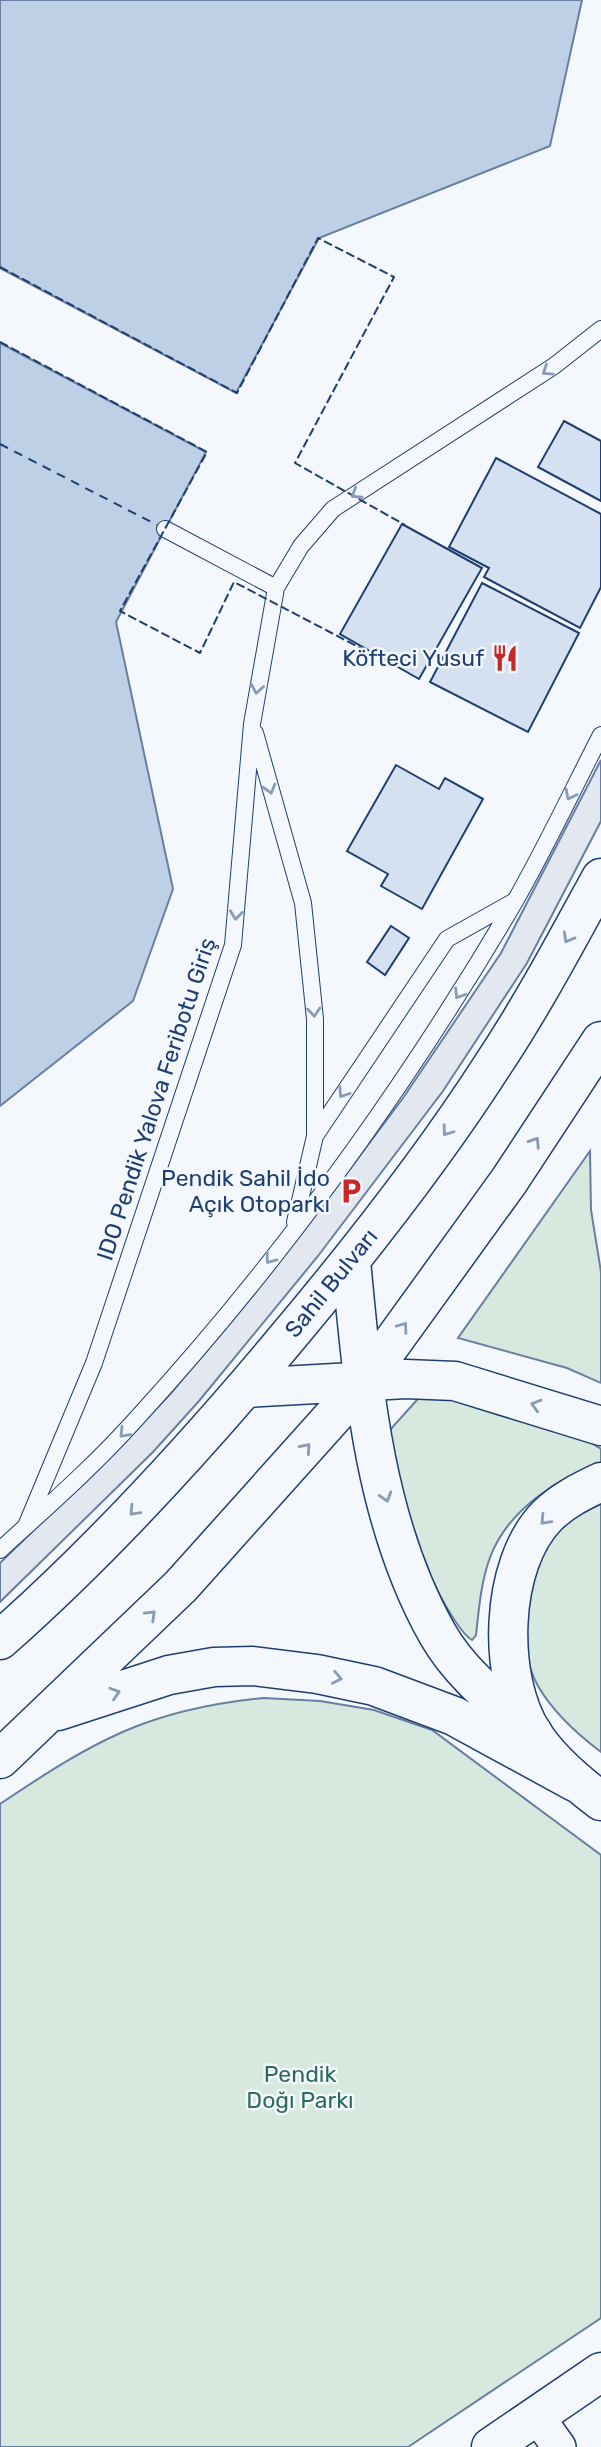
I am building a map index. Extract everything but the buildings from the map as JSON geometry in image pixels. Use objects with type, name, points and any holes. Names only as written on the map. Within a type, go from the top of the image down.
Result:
[{"type":"main road","name":"Sahil Bulvarı","points":[[0,1640],[58,1589],[133,1512],[245,1388],[352,1261],[494,1065],[601,878]]},
{"type":"main road","points":[[0,1759],[181,1586],[363,1382],[509,1181],[601,1041]]},
{"type":"main road","points":[[352,1261],[363,1382],[378,1469],[410,1575],[438,1635],[476,1684],[533,1733],[588,1791]]},
{"type":"main road","points":[[245,1388],[406,1379],[454,1381],[601,1426]]},
{"type":"main road","points":[[533,1733],[521,1704],[509,1658],[509,1613],[514,1581],[523,1553],[547,1516],[578,1493],[601,1482]]},
{"type":"main road","points":[[50,1714],[169,1675],[214,1667],[266,1667],[374,1686],[454,1716],[588,1791]]},
{"type":"main road","points":[[491,2447],[601,2372]]},
{"type":"street","points":[[537,2416],[559,2447]]},
{"type":"lane","name":"IDO Pendik Yalova Feribotu Giriş","points":[[26,1526],[94,1363],[233,945],[252,724],[268,621],[276,588],[302,546],[333,509],[554,366],[601,329]]},
{"type":"lane","points":[[165,529],[276,588]]},
{"type":"lane","points":[[252,724],[303,903],[315,1019],[315,1136],[294,1227]]},
{"type":"lane","points":[[0,1550],[137,1419],[189,1360],[354,1147],[432,1035],[515,901],[601,735]]},
{"type":"lane","points":[[315,1136],[447,939],[515,901]]},
{"type":"green space","points":[[590,1151],[591,1210],[601,1272],[601,1383],[567,1368],[458,1338]]},
{"type":"green space","points":[[425,1391],[590,1442],[601,1449],[601,1463],[552,1487],[522,1510],[509,1524],[491,1555],[481,1594],[476,1635],[472,1640],[455,1620],[425,1567],[410,1534],[400,1500],[389,1431]]},
{"type":"green space","points":[[601,1504],[601,1752],[566,1722],[538,1686],[525,1646],[524,1624],[531,1579],[550,1540],[568,1522]]},
{"type":"green space","name":"Pendik Doğı Parkı","points":[[264,1698],[320,1701],[374,1710],[432,1730],[601,1855],[601,2318],[408,2447],[0,2447],[0,1804],[65,1762],[124,1732],[187,1710]]},
{"type":"shaded area","name":"Pendik Sahil İdo Açık Otoparkı","points":[[601,760],[601,821],[527,963],[443,1091],[318,1256],[199,1401],[153,1452],[0,1602],[0,1563],[124,1443],[172,1392],[306,1228],[403,1098],[501,953]]},
{"type":"water","points":[[0,0],[582,0],[550,146],[319,238],[236,393],[0,268]]},
{"type":"water","points":[[0,343],[206,452],[116,622],[173,889],[133,1001],[0,1106]]},
{"type":"ferry route","points":[[0,444],[157,525]]},
{"type":"fence","points":[[0,267],[237,393],[318,238],[394,277],[295,463],[405,525]]},
{"type":"fence","points":[[0,342],[207,452],[120,611],[200,653],[234,582],[368,652]]},
{"type":"place","name":"Köfteci Yusuf","points":[[505,658]]},
{"type":"place","name":"Pendik Sahil İdo Açık Otoparkı","points":[[351,1191]]}]
